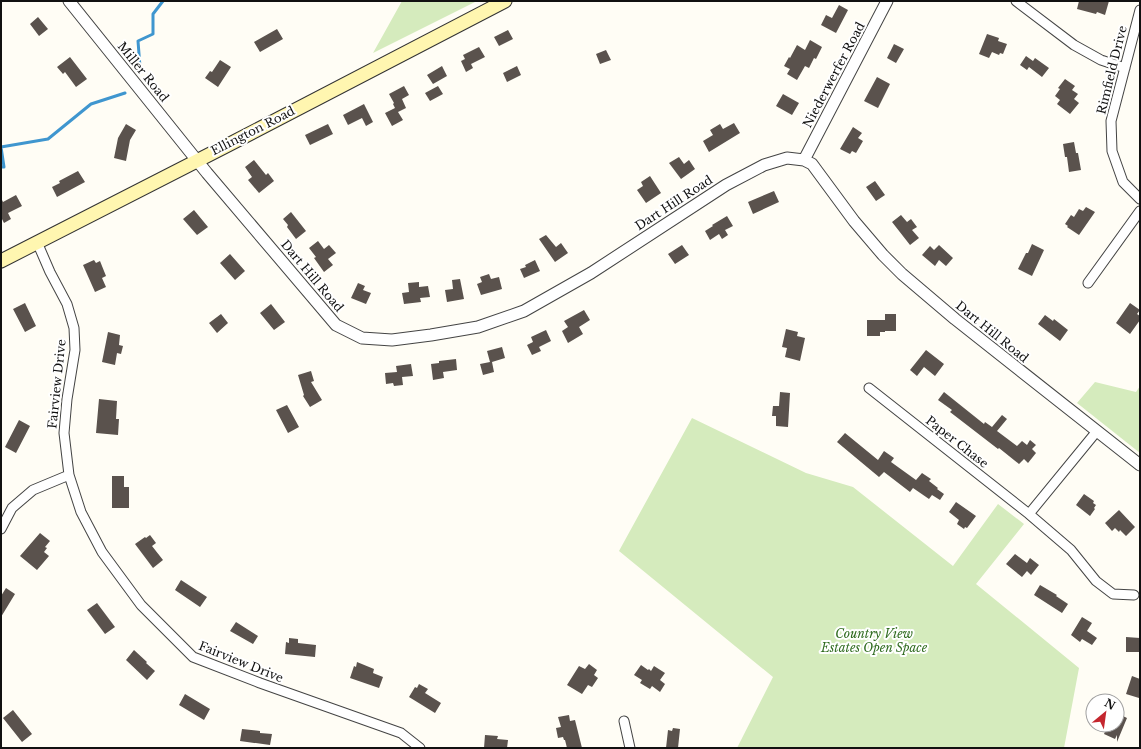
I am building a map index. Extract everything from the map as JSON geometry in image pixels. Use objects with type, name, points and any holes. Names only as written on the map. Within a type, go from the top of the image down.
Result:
[{"type":"main road","name":"Ellington Road","points":[[1,261],[505,1]]},
{"type":"street","name":"Miller Road","points":[[69,1],[197,160]]},
{"type":"street","name":"Niederwerfer Road","points":[[804,160],[887,1]]},
{"type":"street","points":[[1016,1],[1074,45],[1101,60],[1125,68]]},
{"type":"street","name":"Rimfield Drive","points":[[1140,10],[1112,122],[1112,151],[1123,182],[1140,199]]},
{"type":"street","name":"Dart Hill Road","points":[[197,160],[336,325],[362,338],[392,340],[478,327],[524,311],[591,274],[738,178],[764,165],[787,158],[804,160],[812,164],[854,221],[883,255],[902,274],[955,319],[1140,465]]},
{"type":"street","points":[[1088,283],[1140,211]]},
{"type":"street","name":"Fairview Drive","points":[[37,242],[50,272],[67,304],[74,328],[75,350],[67,399],[64,433],[69,475],[80,512],[102,552],[141,605],[192,657],[401,733],[420,748]]},
{"type":"street","name":"Paper Chase","points":[[869,388],[1029,514],[1071,550],[1096,581],[1113,594],[1134,595]]},
{"type":"street","points":[[1029,514],[1096,431]]},
{"type":"street","points":[[1,529],[12,508],[33,490],[69,475]]},
{"type":"street","points":[[624,721],[630,748]]},
{"type":"green space","points":[[402,1],[477,1],[373,53]]},
{"type":"green space","points":[[1095,382],[1136,392],[1140,386],[1140,453],[1077,403]]},
{"type":"green space","name":"Country View Estates Open Space","points":[[692,418],[806,473],[853,487],[953,566],[998,504],[1024,524],[976,584],[1079,668],[1064,748],[737,748],[773,677],[619,551]]},
{"type":"building","points":[[1079,1],[1109,1],[1105,15],[1097,12],[1096,14],[1077,9]]},
{"type":"building","points":[[839,5],[848,10],[836,33],[821,25],[826,15],[832,18]]},
{"type":"building","points":[[38,17],[48,29],[39,36],[30,24]]},
{"type":"building","points":[[277,29],[283,39],[260,52],[254,42]]},
{"type":"building","points":[[508,30],[513,39],[499,46],[494,37]]},
{"type":"building","points":[[987,34],[999,38],[998,41],[1007,44],[1003,54],[1000,53],[999,55],[992,52],[989,58],[979,54]]},
{"type":"building","points":[[810,40],[822,47],[816,59],[814,58],[809,68],[805,66],[797,80],[787,74],[790,69],[784,66],[797,45],[805,50]]},
{"type":"building","points":[[894,44],[904,49],[896,63],[887,58]]},
{"type":"building","points":[[479,47],[485,57],[471,64],[473,68],[466,72],[461,61],[465,59],[463,55]]},
{"type":"building","points":[[606,50],[611,60],[600,64],[596,54]]},
{"type":"building","points":[[1026,56],[1033,61],[1035,58],[1049,68],[1042,77],[1029,67],[1027,70],[1020,65]]},
{"type":"building","points":[[70,57],[87,79],[76,87],[65,72],[63,74],[57,67]]},
{"type":"building","points":[[220,60],[231,67],[218,87],[205,78],[210,71],[212,72]]},
{"type":"building","points":[[442,66],[447,76],[433,84],[427,75]]},
{"type":"building","points":[[517,66],[521,75],[507,82],[503,73]]},
{"type":"building","points":[[877,77],[890,84],[878,108],[864,101]]},
{"type":"building","points":[[1065,79],[1075,86],[1072,90],[1078,94],[1074,99],[1079,103],[1070,114],[1057,104],[1060,100],[1055,96],[1060,89],[1058,88]]},
{"type":"building","points":[[404,86],[409,95],[402,99],[406,108],[398,112],[403,120],[392,126],[385,113],[395,108],[389,94]]},
{"type":"building","points":[[438,86],[443,94],[430,101],[425,93]]},
{"type":"building","points":[[783,94],[799,103],[792,115],[776,106]]},
{"type":"building","points":[[364,104],[373,122],[366,126],[362,118],[348,125],[343,115]]},
{"type":"building","points":[[734,123],[740,133],[709,152],[703,141],[713,135],[710,130],[720,124],[723,129]]},
{"type":"building","points":[[126,124],[136,130],[130,140],[126,161],[114,158],[118,138]]},
{"type":"building","points":[[328,124],[333,134],[310,145],[305,135]]},
{"type":"building","points":[[853,127],[862,133],[858,138],[863,141],[856,153],[852,151],[850,154],[840,149]]},
{"type":"building","points":[[1074,142],[1076,153],[1078,153],[1081,170],[1069,172],[1063,144]]},
{"type":"building","points":[[679,157],[684,164],[689,160],[695,169],[681,179],[669,163]]},
{"type":"building","points":[[254,160],[266,175],[268,173],[274,181],[259,193],[248,180],[252,177],[245,167]]},
{"type":"building","points":[[78,171],[85,182],[57,197],[52,187],[60,183],[59,181]]},
{"type":"building","points":[[650,176],[661,193],[646,203],[637,190],[643,186],[641,182]]},
{"type":"building","points":[[875,181],[885,195],[876,201],[866,187]]},
{"type":"building","points":[[774,191],[779,202],[753,214],[748,202]]},
{"type":"building","points":[[16,195],[22,206],[8,213],[11,219],[4,223],[1,217],[1,198],[3,202]]},
{"type":"building","points":[[1086,207],[1095,212],[1079,235],[1065,224],[1071,215],[1074,217],[1079,209],[1083,211]]},
{"type":"building","points":[[194,210],[208,227],[197,235],[183,219]]},
{"type":"building","points":[[291,212],[306,231],[296,239],[283,219]]},
{"type":"building","points":[[901,215],[907,222],[911,219],[917,227],[912,230],[919,238],[910,245],[892,222]]},
{"type":"building","points":[[727,216],[733,226],[725,230],[728,235],[722,239],[719,234],[710,240],[705,231]]},
{"type":"building","points":[[546,235],[556,247],[561,243],[568,253],[555,262],[539,239]]},
{"type":"building","points":[[318,241],[324,249],[329,245],[336,253],[328,259],[333,265],[324,272],[309,248]]},
{"type":"building","points":[[1032,244],[1044,250],[1032,276],[1018,269]]},
{"type":"building","points":[[682,245],[689,255],[675,264],[668,254]]},
{"type":"building","points":[[939,245],[953,258],[946,266],[939,260],[935,266],[922,255],[930,246],[934,250]]},
{"type":"building","points":[[230,254],[245,271],[235,280],[220,263]]},
{"type":"building","points":[[94,260],[96,263],[100,261],[106,276],[102,278],[106,287],[95,292],[83,265]]},
{"type":"building","points":[[535,260],[540,271],[524,278],[520,269],[526,267],[525,265]]},
{"type":"building","points":[[489,274],[491,279],[499,277],[502,289],[481,295],[477,284],[482,282],[480,277]]},
{"type":"building","points":[[460,279],[464,299],[447,302],[445,290],[453,289],[452,280]]},
{"type":"building","points":[[419,282],[419,287],[428,286],[430,297],[420,298],[421,302],[404,304],[402,293],[409,292],[408,283]]},
{"type":"building","points":[[358,283],[365,286],[363,290],[371,293],[366,304],[351,298]]},
{"type":"building","points":[[25,303],[36,326],[25,332],[13,309]]},
{"type":"building","points":[[1130,303],[1140,310],[1137,314],[1140,316],[1140,320],[1130,334],[1116,323]]},
{"type":"building","points":[[271,304],[285,322],[274,330],[260,313]]},
{"type":"building","points":[[584,310],[590,320],[579,327],[583,334],[568,343],[562,331],[568,327],[564,321]]},
{"type":"building","points":[[221,314],[228,323],[217,333],[209,323]]},
{"type":"building","points":[[885,314],[896,314],[896,331],[880,332],[880,336],[867,336],[867,320],[885,320]]},
{"type":"building","points":[[1045,315],[1053,321],[1054,319],[1068,330],[1060,341],[1038,324]]},
{"type":"building","points":[[786,329],[798,332],[797,336],[805,338],[800,361],[785,357],[787,348],[782,347]]},
{"type":"building","points":[[546,330],[551,341],[539,347],[541,351],[532,355],[527,345],[533,342],[531,337]]},
{"type":"building","points":[[108,332],[120,335],[119,345],[123,346],[121,354],[117,353],[115,365],[102,362]]},
{"type":"building","points":[[502,347],[505,358],[492,362],[494,372],[483,375],[480,364],[490,362],[487,351]]},
{"type":"building","points":[[926,350],[944,364],[935,376],[924,367],[917,376],[910,370]]},
{"type":"building","points":[[456,359],[457,370],[443,372],[444,378],[433,380],[431,364],[439,363],[439,361]]},
{"type":"building","points":[[411,364],[413,376],[402,377],[403,385],[394,386],[393,383],[386,384],[385,373],[397,372],[396,366]]},
{"type":"building","points":[[311,371],[314,381],[311,382],[322,400],[310,407],[303,396],[304,395],[298,375]]},
{"type":"building","points":[[780,392],[790,393],[788,427],[776,426],[776,416],[772,416],[773,406],[779,406]]},
{"type":"building","points":[[944,392],[984,424],[985,422],[992,427],[1002,415],[1007,419],[997,431],[1017,446],[1022,441],[1027,445],[1030,440],[1036,445],[1032,449],[1036,453],[1028,463],[1024,459],[1019,464],[950,412],[952,410],[938,400]]},
{"type":"building","points":[[99,399],[117,401],[116,419],[119,419],[118,435],[96,433]]},
{"type":"building","points":[[287,405],[299,427],[288,433],[276,410]]},
{"type":"building","points":[[19,420],[30,426],[16,453],[5,447]]},
{"type":"building","points":[[845,433],[878,460],[884,451],[894,458],[891,462],[916,480],[922,473],[931,479],[929,481],[944,494],[940,500],[932,495],[929,499],[913,488],[910,492],[884,472],[879,477],[837,442]]},
{"type":"building","points":[[112,476],[124,476],[124,487],[129,487],[129,508],[112,508]]},
{"type":"building","points":[[1084,494],[1094,501],[1093,503],[1096,505],[1090,516],[1076,505]]},
{"type":"building","points":[[956,502],[976,516],[967,528],[965,527],[964,529],[957,524],[959,520],[949,512]]},
{"type":"building","points":[[1119,510],[1135,527],[1126,536],[1120,530],[1119,532],[1115,528],[1112,531],[1105,523]]},
{"type":"building","points":[[40,533],[50,541],[45,547],[47,548],[44,552],[49,556],[37,570],[20,556]]},
{"type":"building","points":[[150,535],[156,543],[152,546],[163,560],[153,568],[135,544]]},
{"type":"building","points":[[1015,554],[1027,563],[1030,558],[1039,565],[1031,575],[1027,571],[1022,577],[1006,564]]},
{"type":"building","points":[[181,580],[207,597],[200,607],[175,590]]},
{"type":"building","points":[[1040,585],[1057,595],[1056,596],[1068,604],[1062,613],[1034,595]]},
{"type":"building","points":[[6,588],[15,594],[1,617],[1,596]]},
{"type":"building","points":[[97,603],[115,627],[105,634],[87,610]]},
{"type":"building","points":[[1082,617],[1092,623],[1087,631],[1097,638],[1092,645],[1082,639],[1080,642],[1071,635]]},
{"type":"building","points":[[236,622],[258,636],[253,644],[230,631]]},
{"type":"building","points":[[1126,637],[1140,638],[1140,652],[1126,652]]},
{"type":"building","points":[[289,638],[298,639],[298,643],[316,645],[315,657],[285,654],[286,642],[289,643]]},
{"type":"building","points":[[134,650],[155,671],[147,680],[126,660]]},
{"type":"building","points":[[357,662],[374,669],[373,673],[383,677],[379,688],[350,678]]},
{"type":"building","points":[[589,664],[597,670],[594,675],[598,678],[592,687],[588,685],[582,694],[567,685],[579,666],[585,669]]},
{"type":"building","points":[[641,665],[651,671],[654,666],[665,673],[660,680],[665,684],[660,692],[652,686],[650,689],[640,683],[642,680],[634,675]]},
{"type":"building","points":[[1132,676],[1140,679],[1139,698],[1126,694]]},
{"type":"building","points":[[419,684],[428,689],[425,693],[441,703],[435,713],[409,697],[415,687],[417,688]]},
{"type":"building","points":[[185,694],[210,709],[204,720],[179,705]]},
{"type":"building","points":[[13,710],[32,734],[22,742],[3,718]]},
{"type":"building","points":[[569,715],[570,721],[575,720],[582,748],[567,748],[563,737],[558,738],[556,728],[561,727],[558,717]]},
{"type":"building","points":[[673,728],[680,729],[678,748],[666,748],[668,730],[672,731]]},
{"type":"building","points":[[242,729],[272,734],[270,745],[240,741]]},
{"type":"building","points":[[1121,733],[1117,742],[1117,735],[1115,739],[1104,734]]},
{"type":"building","points":[[485,735],[498,736],[497,739],[508,740],[507,748],[484,748]]},
{"type":"waterway","points":[[140,67],[138,41],[153,34],[153,14],[163,1]]},
{"type":"waterway","points":[[1,167],[4,167],[1,147],[48,139],[91,104],[125,93]]}]
